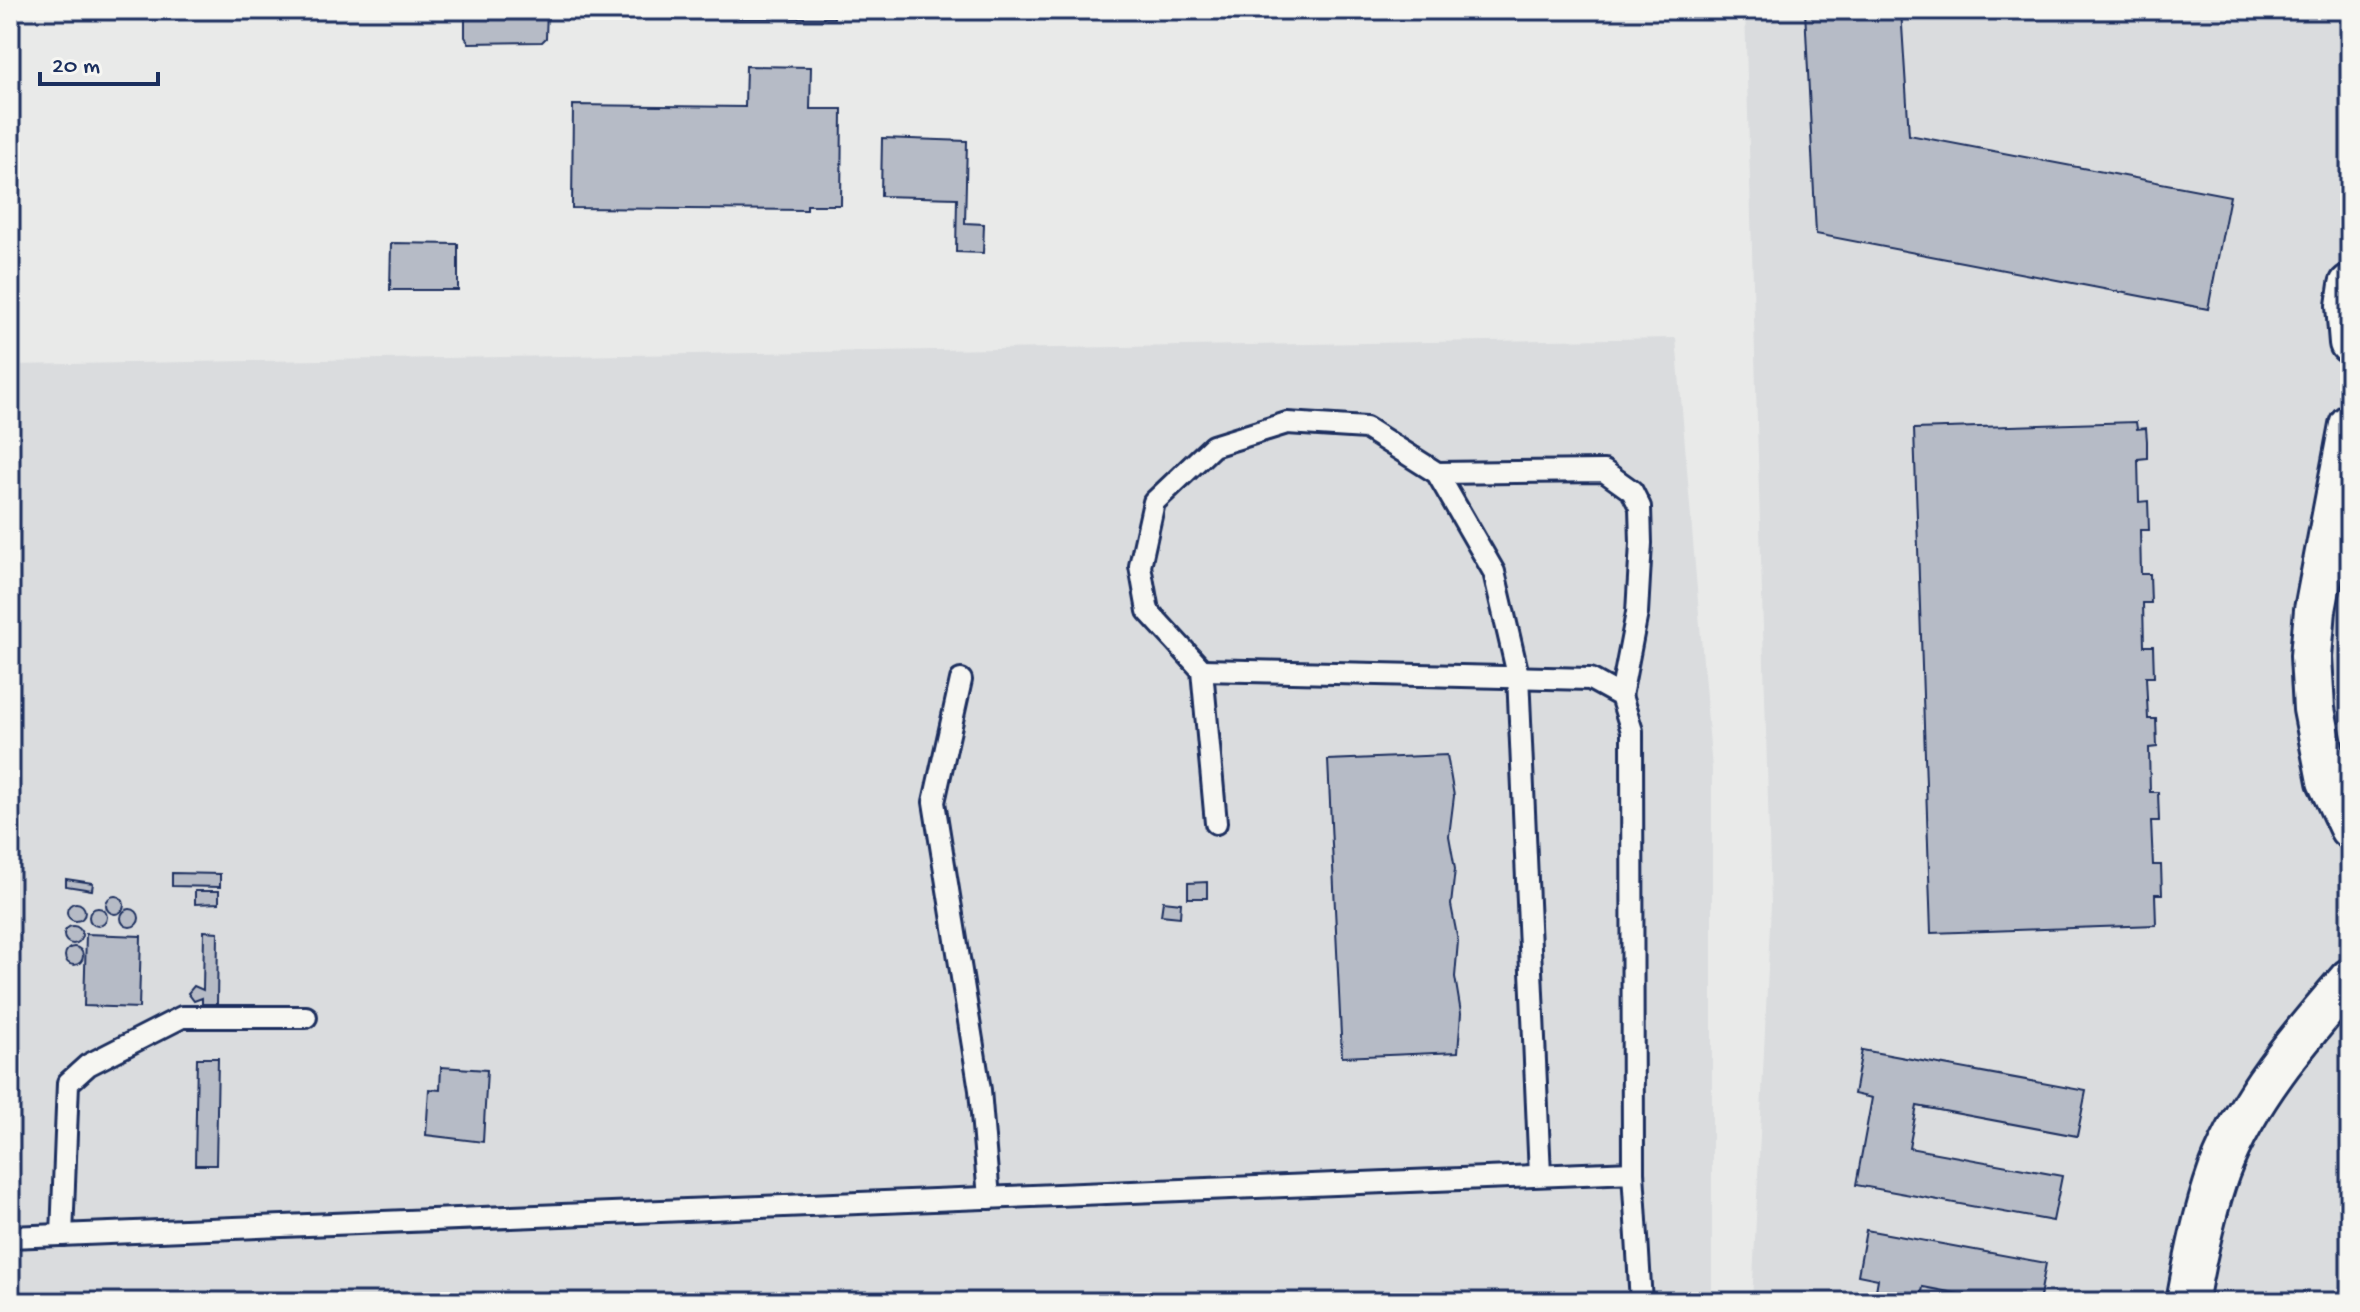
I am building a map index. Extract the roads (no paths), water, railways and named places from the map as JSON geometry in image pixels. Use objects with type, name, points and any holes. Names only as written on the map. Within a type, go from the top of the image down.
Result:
[{"type":"street","points":[[2350,285],[2347,306],[2350,343]]},
{"type":"street","points":[[2350,425],[2315,610],[2311,656],[2314,709],[2328,781],[2350,828]]},
{"type":"street","points":[[2187,1302],[2197,1248],[2219,1170],[2249,1110],[2280,1063],[2350,979]]},
{"type":"lane","points":[[1216,823],[1202,670],[1148,611],[1140,566],[1154,502],[1213,446],[1287,423],[1366,428],[1437,473],[1494,572],[1518,675],[1540,1175]]},
{"type":"lane","points":[[1437,473],[1604,471],[1632,491],[1640,507],[1637,613],[1621,696],[1632,731],[1633,1172],[1641,1302]]},
{"type":"lane","points":[[1202,670],[1590,679],[1621,696]]},
{"type":"lane","points":[[961,680],[934,802],[980,1090],[989,1198]]},
{"type":"lane","points":[[62,1235],[68,1083],[88,1065],[182,1017],[306,1017]]},
{"type":"lane","points":[[10,1237],[1633,1172]]}]
